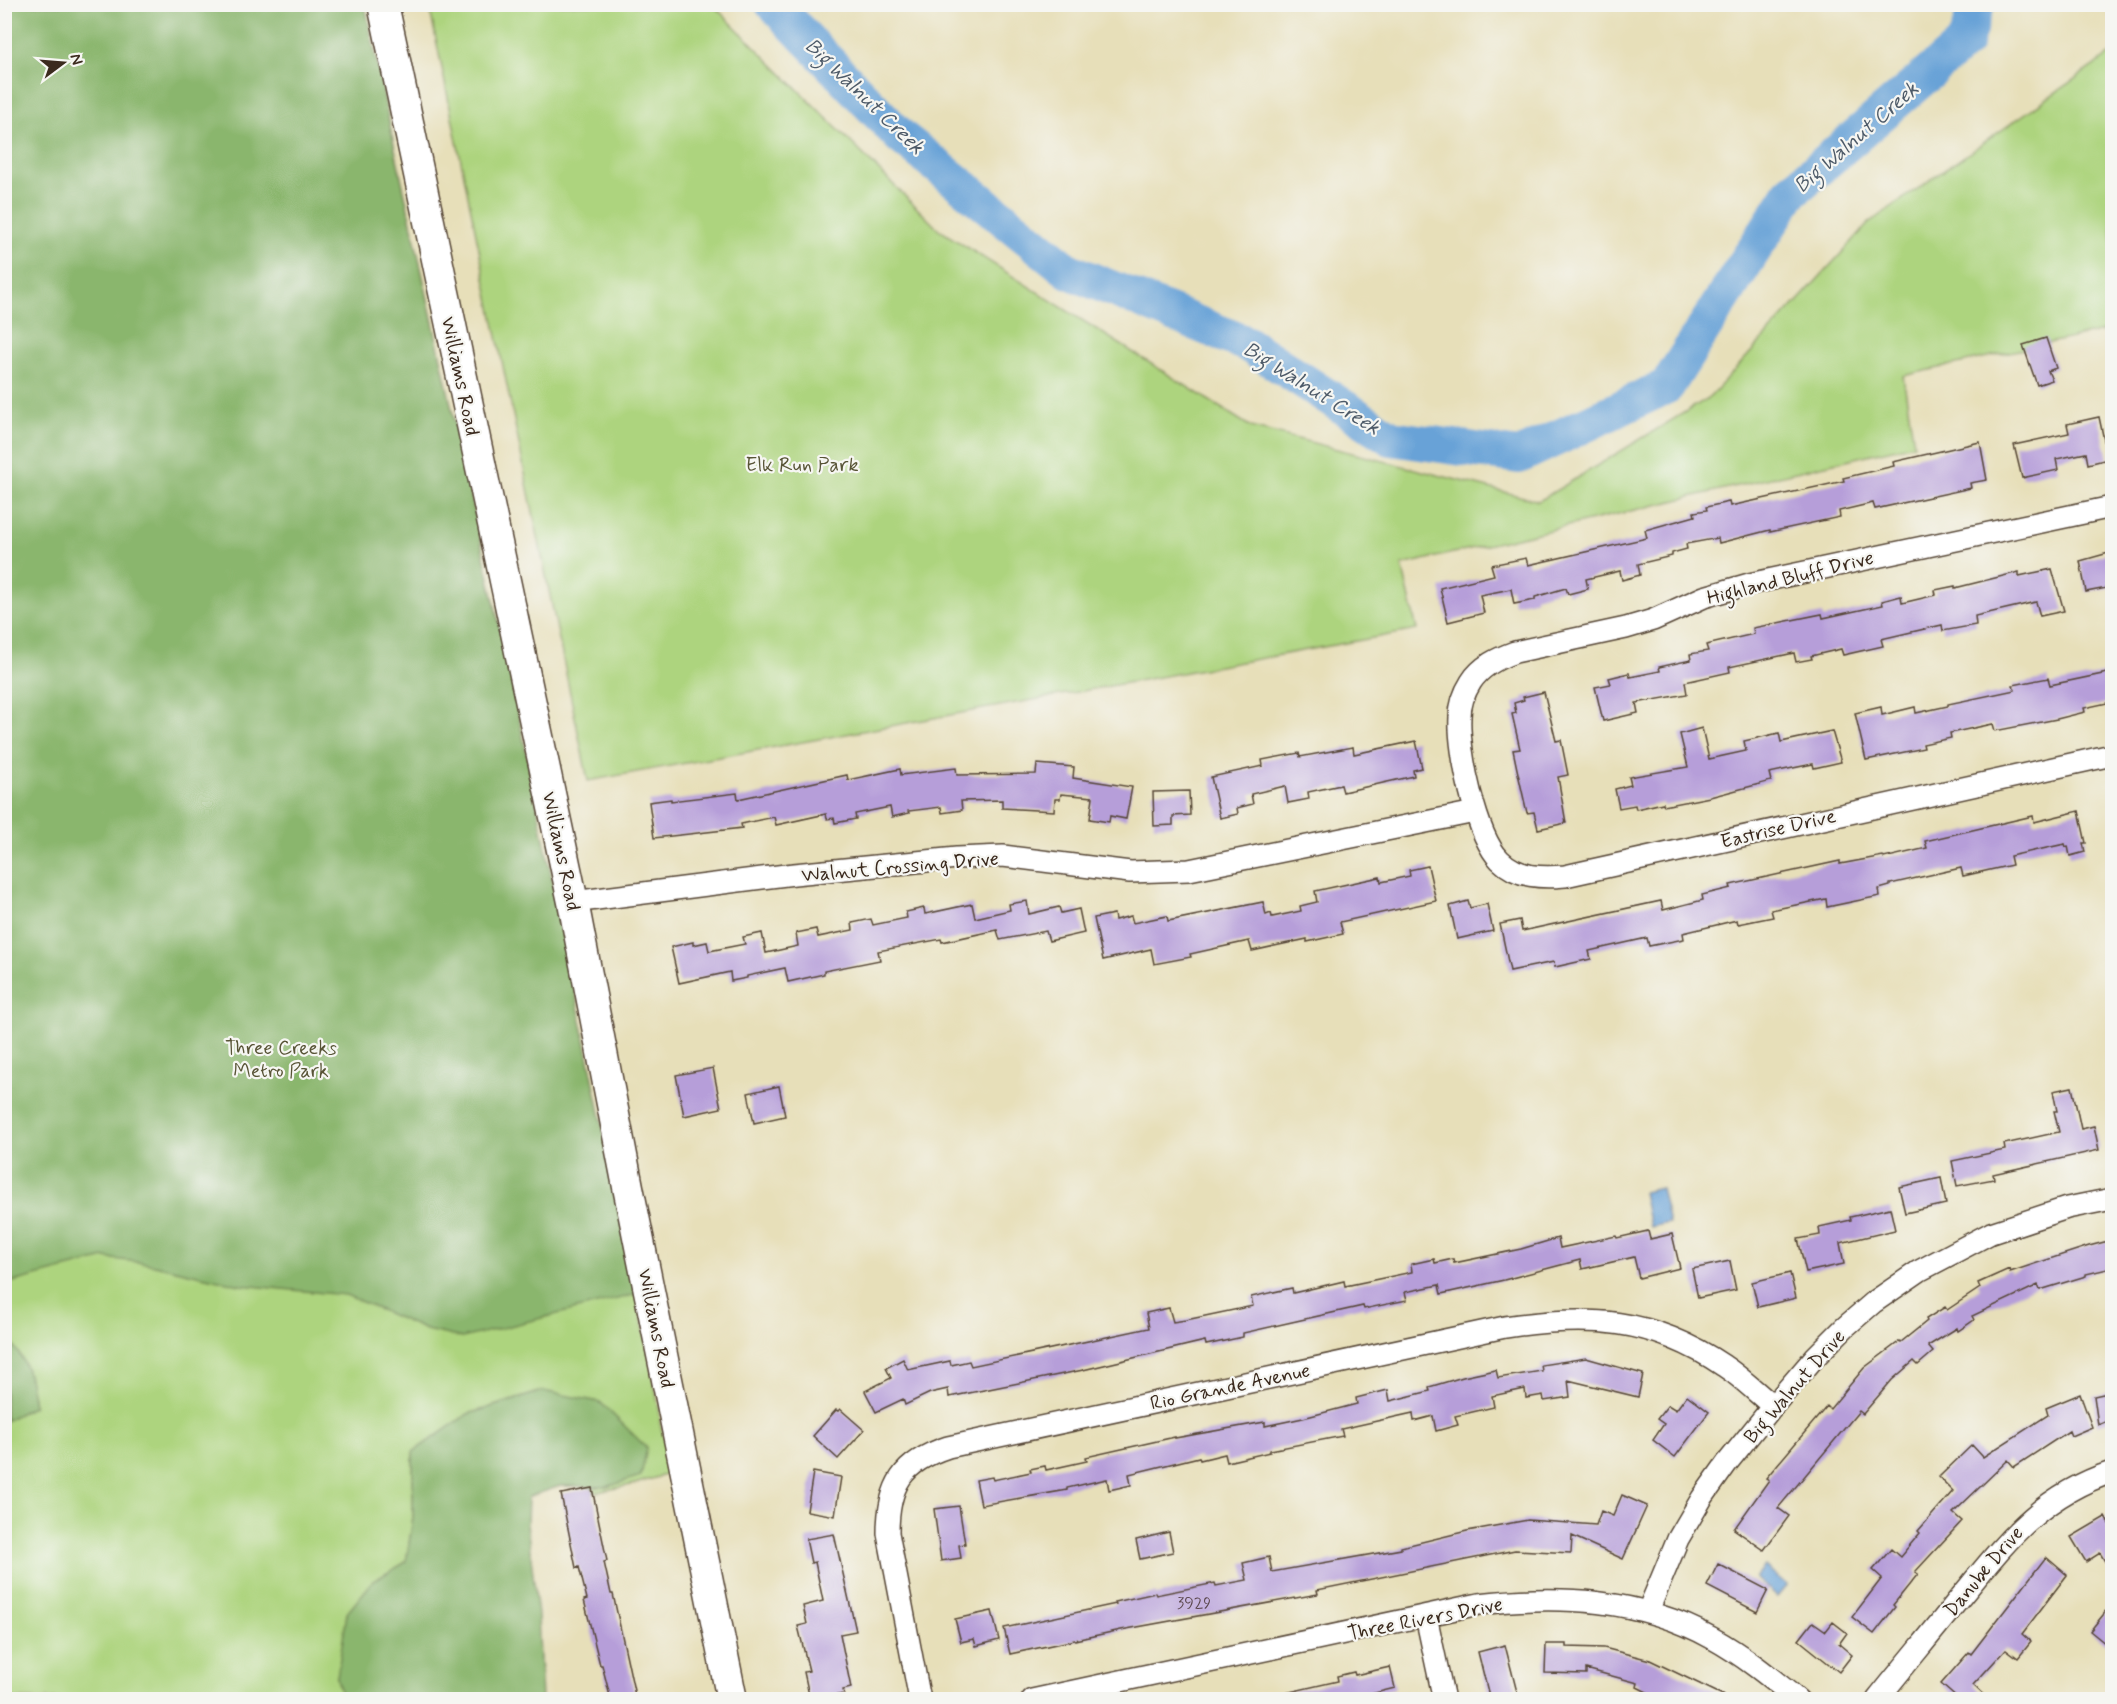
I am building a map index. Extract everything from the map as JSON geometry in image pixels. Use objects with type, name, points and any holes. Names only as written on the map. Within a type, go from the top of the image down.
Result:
[{"type":"main road","name":"Williams Road","points":[[383,4],[573,902],[732,1700]]},
{"type":"street","name":"Highland Bluff Drive","points":[[1474,812],[1459,733],[1460,714],[1463,698],[1471,681],[1483,668],[1498,658],[1515,652],[1635,626],[1704,597],[1749,584],[2112,507]]},
{"type":"street","name":"Eastrise Drive","points":[[1474,812],[1482,832],[1500,861],[1530,876],[1547,878],[1565,876],[2112,756]]},
{"type":"street","name":"Walnut Crossing Drive","points":[[573,902],[794,874],[957,858],[1003,856],[1130,872],[1188,870],[1474,812]]},
{"type":"street","name":"Big Walnut Drive","points":[[1648,1611],[1678,1539],[1702,1498],[1773,1406],[1815,1357],[1845,1327],[1874,1302],[1919,1271],[1990,1233],[2067,1208],[2112,1199]]},
{"type":"street","name":"Rio Grande Avenue","points":[[920,1700],[888,1533],[888,1514],[891,1495],[900,1478],[913,1463],[928,1453],[1505,1327],[1559,1321],[1606,1322],[1649,1330],[1679,1340],[1725,1366],[1773,1406]]},
{"type":"street","name":"Danube Drive","points":[[1877,1700],[2002,1547],[2027,1520],[2057,1497],[2091,1479],[2112,1472]]},
{"type":"street","name":"Three Rivers Drive","points":[[1032,1700],[1479,1604],[1523,1599],[1563,1599],[1598,1602],[1648,1611],[1711,1637],[1750,1661],[1798,1700]]},
{"type":"street","points":[[1426,1616],[1444,1700]]},
{"type":"green space","name":"Three Creeks Metro Park","points":[[5,5],[637,1294],[660,1423],[672,1468],[668,1474],[592,1493],[593,1487],[607,1487],[543,1391],[468,1414],[413,1452],[413,1518],[406,1563],[373,1581],[337,1677],[342,1699],[5,1699],[4,1421],[34,1405],[32,1393],[4,1399]]},
{"type":"green space","name":"Three Creeks Metro Park","points":[[5,5],[365,5],[513,688],[637,1294],[462,1338],[426,1330],[346,1295],[240,1285],[146,1263],[105,1258],[5,1284]]},
{"type":"green space","name":"Elk Run Park","points":[[429,5],[713,5],[938,229],[1251,427],[1539,501],[1710,397],[1870,222],[2112,53],[2112,329],[1903,376],[1914,444],[1402,565],[1417,630],[588,781]]},
{"type":"green space","points":[[5,1337],[23,1360],[34,1406],[5,1421]]},
{"type":"green space","points":[[543,1391],[600,1402],[647,1448],[641,1476],[607,1487],[560,1486],[528,1497],[527,1524],[538,1615],[542,1699],[342,1699],[337,1677],[347,1613],[373,1581],[406,1562],[413,1518],[413,1452],[468,1414]]},
{"type":"water","points":[[1661,1188],[1669,1223],[1650,1227],[1643,1192]]},
{"type":"water","points":[[1765,1566],[1787,1585],[1777,1597],[1755,1578]]},
{"type":"building","points":[[2046,338],[2056,368],[2048,371],[2052,380],[2037,385],[2023,345]]},
{"type":"building","points":[[2099,417],[2108,459],[2088,464],[2086,453],[2056,459],[2058,470],[2022,478],[2014,445],[2069,433],[2067,424]]},
{"type":"building","points":[[1980,442],[1987,480],[1970,483],[1971,488],[1875,509],[1873,503],[1839,511],[1840,517],[1770,532],[1770,530],[1719,543],[1718,538],[1686,544],[1687,549],[1672,553],[1672,556],[1638,564],[1640,575],[1622,580],[1620,571],[1586,579],[1588,589],[1568,594],[1566,588],[1535,597],[1535,600],[1514,604],[1511,589],[1480,595],[1484,613],[1448,622],[1440,588],[1494,575],[1491,565],[1526,558],[1528,565],[1647,538],[1645,530],[1695,516],[1694,512],[1707,510],[1706,507],[1729,502],[1730,506],[1844,481],[1843,478],[1894,466],[1893,462]]},
{"type":"building","points":[[2112,552],[2112,587],[2086,592],[2080,561]]},
{"type":"building","points":[[2052,569],[2064,611],[2040,616],[2036,602],[1975,616],[1976,625],[1943,631],[1942,625],[1881,639],[1883,646],[1843,655],[1841,649],[1796,662],[1794,653],[1729,667],[1730,672],[1685,682],[1687,694],[1636,703],[1638,713],[1603,721],[1595,687],[1611,684],[1609,678],[1629,673],[1630,677],[1660,671],[1659,667],[1691,660],[1690,654],[1708,651],[1706,645],[1754,634],[1753,628],[1822,614],[1823,618],[1883,605],[1882,601],[1901,596],[1902,603],[1936,595],[1935,590],[1955,586],[1955,588],[2019,572],[2019,576]]},
{"type":"building","points":[[2112,672],[2112,702],[2084,708],[2085,712],[1995,731],[1993,724],[1950,733],[1951,738],[1923,744],[1924,748],[1866,760],[1855,713],[1881,707],[1882,715],[1915,707],[1916,713],[2015,690],[2013,685],[2048,678],[2050,685]]},
{"type":"building","points":[[1544,692],[1556,741],[1561,740],[1568,775],[1558,777],[1566,823],[1538,829],[1534,812],[1527,813],[1517,769],[1513,750],[1520,749],[1512,714],[1516,713],[1514,703],[1524,700],[1523,697]]},
{"type":"building","points":[[1702,728],[1709,759],[1746,751],[1744,741],[1779,733],[1781,742],[1832,731],[1841,762],[1814,768],[1813,764],[1769,773],[1771,781],[1710,797],[1664,806],[1663,803],[1636,809],[1635,805],[1619,808],[1615,789],[1631,785],[1629,777],[1688,767],[1680,734]]},
{"type":"building","points":[[1416,741],[1422,768],[1413,770],[1414,776],[1343,792],[1341,785],[1308,792],[1309,799],[1288,803],[1285,786],[1251,794],[1253,804],[1237,808],[1238,814],[1220,818],[1211,777],[1263,766],[1262,760],[1299,753],[1300,757],[1353,747],[1354,754]]},
{"type":"building","points":[[1037,764],[1074,767],[1073,778],[1132,787],[1126,819],[1110,816],[1109,822],[1090,819],[1093,797],[1061,794],[1060,799],[1055,799],[1054,811],[1002,808],[1002,800],[961,801],[962,810],[942,813],[941,807],[908,811],[909,813],[892,817],[890,807],[855,814],[856,819],[835,823],[834,818],[827,819],[826,814],[776,825],[774,817],[741,824],[742,828],[654,838],[649,802],[737,793],[738,799],[847,775],[848,780],[900,769],[901,775],[956,768],[957,775],[1036,774]]},
{"type":"building","points":[[1189,791],[1190,815],[1173,816],[1173,825],[1154,826],[1153,792]]},
{"type":"building","points":[[2079,811],[2086,843],[2083,843],[2085,852],[2070,856],[2068,846],[2066,847],[2065,844],[2010,856],[2012,865],[1963,876],[1961,868],[1890,884],[1890,886],[1879,889],[1880,896],[1827,907],[1826,899],[1771,910],[1773,917],[1738,924],[1737,920],[1683,933],[1684,939],[1649,946],[1647,938],[1589,951],[1591,959],[1555,967],[1554,962],[1510,971],[1500,924],[1520,920],[1522,931],[1661,901],[1663,910],[1703,900],[1702,895],[1731,888],[1730,885],[1840,861],[1840,864],[1883,856],[1884,858],[1927,848],[1925,841],[2033,816],[2034,822]]},
{"type":"building","points":[[1428,866],[1436,901],[1340,922],[1343,934],[1252,951],[1249,941],[1190,954],[1191,957],[1154,964],[1151,949],[1103,960],[1094,918],[1114,914],[1115,920],[1131,916],[1133,923],[1167,916],[1168,921],[1263,902],[1266,915],[1271,913],[1272,917],[1301,911],[1300,906],[1317,902],[1315,891],[1380,877],[1381,882],[1410,876],[1409,870]]},
{"type":"building","points":[[1027,901],[1029,914],[1059,907],[1061,913],[1079,909],[1084,933],[1049,941],[1046,931],[1000,940],[997,930],[942,942],[941,939],[878,951],[880,960],[824,971],[824,974],[788,982],[785,968],[731,981],[730,972],[679,983],[671,947],[693,942],[693,945],[707,942],[709,951],[745,944],[743,937],[762,933],[766,953],[798,946],[796,933],[816,929],[818,937],[853,930],[852,923],[871,919],[873,925],[907,918],[906,912],[924,908],[925,914],[972,904],[975,918],[1010,910],[1009,904]]},
{"type":"building","points":[[1468,901],[1470,908],[1487,904],[1493,931],[1457,939],[1450,906]]},
{"type":"building","points":[[713,1068],[721,1108],[684,1116],[676,1075]]},
{"type":"building","points":[[779,1086],[785,1116],[754,1123],[748,1093]]},
{"type":"building","points":[[2072,1087],[2081,1129],[2094,1126],[2099,1150],[1993,1174],[1994,1179],[1957,1186],[1952,1161],[2005,1150],[2004,1144],[2059,1132],[2054,1111],[2057,1111],[2053,1091]]},
{"type":"building","points":[[1941,1178],[1946,1204],[1905,1213],[1899,1187]]},
{"type":"building","points":[[1890,1208],[1895,1230],[1840,1243],[1844,1264],[1806,1272],[1798,1239],[1820,1235],[1819,1227]]},
{"type":"building","points":[[1648,1231],[1650,1239],[1672,1234],[1680,1268],[1639,1278],[1634,1257],[1582,1269],[1580,1260],[1441,1294],[1439,1285],[1405,1292],[1407,1300],[1364,1309],[1363,1306],[1243,1333],[1243,1337],[1206,1345],[1205,1341],[1083,1370],[949,1397],[948,1389],[930,1393],[905,1405],[903,1399],[876,1412],[865,1391],[891,1378],[886,1368],[903,1359],[908,1370],[950,1361],[951,1365],[969,1361],[971,1366],[1149,1328],[1146,1313],[1169,1308],[1173,1322],[1186,1320],[1253,1306],[1251,1297],[1292,1288],[1293,1293],[1344,1281],[1345,1286],[1412,1272],[1411,1264],[1434,1259],[1435,1263],[1453,1259],[1454,1263],[1521,1249],[1558,1238],[1560,1248]]},
{"type":"building","points":[[2112,1240],[2112,1268],[2086,1274],[2086,1276],[2040,1290],[2038,1285],[1972,1316],[1974,1320],[1958,1331],[1957,1328],[1928,1346],[1933,1352],[1918,1365],[1914,1361],[1892,1380],[1863,1414],[1859,1411],[1778,1508],[1789,1516],[1764,1550],[1734,1529],[1769,1480],[1766,1478],[1827,1406],[1830,1409],[1864,1368],[1901,1342],[1927,1321],[1926,1319],[1945,1307],[1947,1310],[1980,1288],[1978,1283],[2009,1269],[2010,1272]]},
{"type":"building","points":[[1730,1261],[1736,1290],[1698,1298],[1692,1269]]},
{"type":"building","points":[[1790,1273],[1796,1298],[1758,1307],[1752,1282]]},
{"type":"building","points":[[1586,1358],[1643,1374],[1638,1397],[1568,1380],[1570,1397],[1544,1401],[1543,1395],[1526,1398],[1525,1389],[1492,1396],[1494,1407],[1455,1416],[1458,1425],[1436,1431],[1433,1416],[1414,1421],[1413,1413],[1341,1429],[1343,1436],[1270,1450],[1270,1452],[1227,1462],[1225,1454],[1200,1460],[1199,1457],[1129,1474],[1131,1485],[1109,1490],[1107,1479],[1067,1488],[1067,1490],[981,1505],[976,1480],[992,1477],[993,1480],[1031,1472],[1030,1469],[1045,1466],[1046,1470],[1087,1461],[1086,1457],[1175,1437],[1265,1422],[1265,1426],[1303,1418],[1357,1404],[1356,1398],[1388,1390],[1390,1401],[1430,1391],[1429,1387],[1463,1377],[1496,1370],[1498,1378],[1542,1371],[1541,1365]]},
{"type":"building","points":[[2112,1392],[2112,1419],[2098,1425],[2094,1396]]},
{"type":"building","points":[[2080,1394],[2092,1427],[2071,1436],[2069,1431],[2014,1467],[2008,1460],[1953,1513],[1962,1521],[1915,1572],[1918,1574],[1893,1605],[1895,1607],[1874,1634],[1852,1617],[1882,1578],[1873,1570],[1891,1549],[1900,1557],[1920,1533],[1918,1531],[1953,1491],[1939,1477],[1972,1445],[1983,1457],[2048,1415],[2046,1408]]},
{"type":"building","points":[[1687,1395],[1709,1412],[1675,1457],[1653,1440],[1664,1424],[1657,1419],[1668,1405],[1676,1410]]},
{"type":"building","points":[[840,1409],[864,1430],[838,1459],[813,1436],[836,1410]]},
{"type":"building","points":[[813,1472],[841,1477],[835,1516],[807,1511]]},
{"type":"building","points":[[592,1488],[607,1561],[604,1562],[636,1700],[611,1700],[584,1600],[587,1599],[579,1567],[576,1568],[561,1494]]},
{"type":"building","points":[[1622,1495],[1647,1506],[1623,1559],[1572,1536],[1571,1553],[1515,1550],[1317,1590],[1318,1594],[1121,1630],[1010,1654],[1004,1628],[1116,1604],[1115,1602],[1155,1593],[1156,1595],[1215,1583],[1216,1586],[1247,1580],[1243,1563],[1269,1557],[1272,1572],[1401,1549],[1401,1547],[1467,1531],[1528,1520],[1596,1525],[1601,1511],[1613,1516]]},
{"type":"building","points":[[959,1506],[965,1544],[959,1545],[961,1558],[941,1561],[934,1509]]},
{"type":"building","points":[[2105,1517],[2112,1529],[2112,1573],[2100,1553],[2086,1562],[2071,1537]]},
{"type":"building","points":[[1169,1532],[1173,1552],[1140,1559],[1136,1540]]},
{"type":"building","points":[[834,1534],[856,1631],[840,1634],[851,1688],[843,1690],[844,1694],[810,1700],[804,1672],[809,1671],[798,1626],[807,1624],[803,1606],[823,1601],[815,1562],[811,1563],[806,1539]]},
{"type":"building","points":[[2046,1557],[2067,1575],[2022,1634],[2031,1642],[2018,1658],[2006,1649],[1973,1685],[1989,1700],[1959,1700],[1941,1684],[1969,1652],[1971,1654]]},
{"type":"building","points":[[1718,1564],[1768,1590],[1757,1612],[1707,1586]]},
{"type":"building","points":[[2112,1604],[2112,1649],[2090,1631]]},
{"type":"building","points":[[992,1611],[999,1640],[976,1646],[974,1639],[961,1642],[955,1619]]},
{"type":"building","points":[[1813,1622],[1826,1631],[1833,1622],[1847,1633],[1839,1644],[1852,1655],[1839,1672],[1799,1640]]},
{"type":"building","points":[[1546,1644],[1604,1648],[1650,1660],[1733,1700],[1663,1700],[1637,1687],[1638,1683],[1586,1669],[1586,1674],[1545,1673]]},
{"type":"building","points":[[1505,1645],[1519,1700],[1490,1700],[1478,1652]]},
{"type":"building","points":[[1390,1667],[1395,1688],[1347,1700],[1286,1700],[1285,1693],[1338,1681],[1337,1676],[1354,1672],[1355,1675]]},
{"type":"waterway","name":"Big Walnut Creek","points":[[773,4],[901,137],[1069,271],[1247,344],[1391,438],[1519,456],[1667,386],[1790,193],[1965,42],[1977,4]]}]
